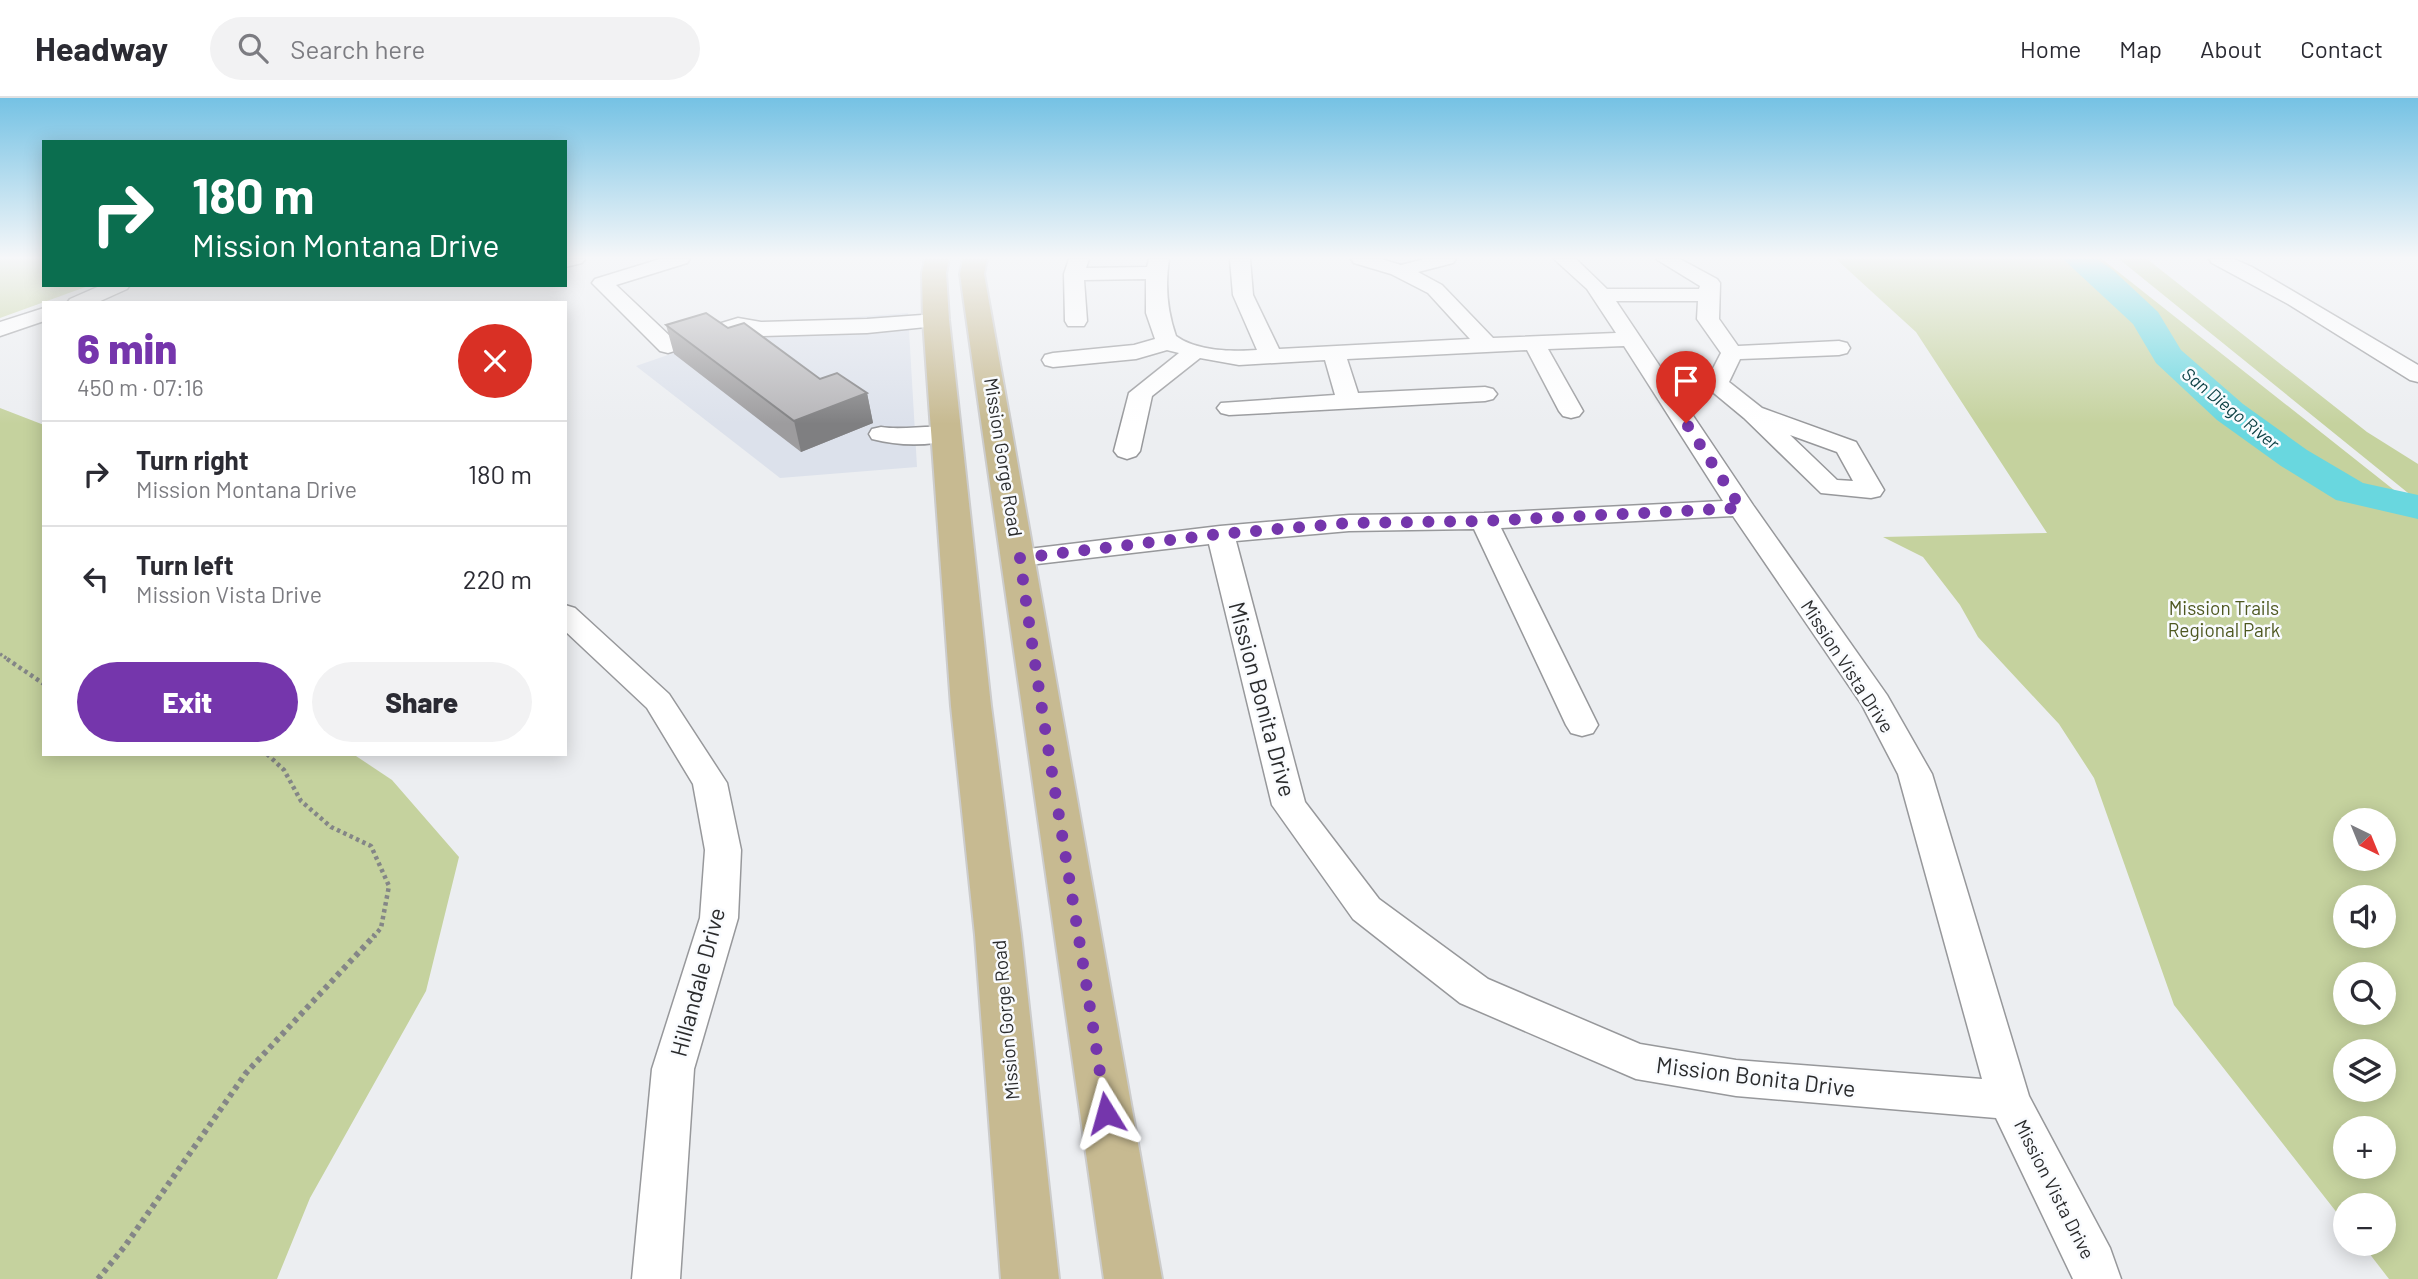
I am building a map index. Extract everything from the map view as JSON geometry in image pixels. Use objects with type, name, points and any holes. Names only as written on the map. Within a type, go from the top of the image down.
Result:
[{"type":"main road","name":"Mission Gorge Road","points":[[936,314],[971,706],[998,935],[1030,1279]]},
{"type":"main road","name":"Mission Gorge Road","points":[[979,314],[1020,558],[1041,710],[1075,905],[1133,1279]]},
{"type":"street","points":[[635,314],[668,346],[738,324],[761,329],[867,326],[936,320]]},
{"type":"street","points":[[1076,314],[1076,321]]},
{"type":"street","points":[[1157,314],[1166,339],[1170,342],[1196,352],[1239,358],[1632,339]]},
{"type":"street","points":[[1252,314],[1271,357]]},
{"type":"street","points":[[1458,314],[1487,345]]},
{"type":"street","name":"Mission Vista Drive","points":[[1614,314],[1741,508],[1876,702],[1915,774],[2009,1100],[2093,1264],[2097,1279]]},
{"type":"street","points":[[1708,314],[1708,318],[1732,353]]},
{"type":"street","points":[[2319,314],[2354,338],[2418,375]]},
{"type":"street","points":[[0,329],[42,315]]},
{"type":"street","points":[[1053,360],[1136,352],[1170,342]]},
{"type":"street","points":[[1534,343],[1571,411]]},
{"type":"street","points":[[1732,353],[1839,348]]},
{"type":"street","points":[[1127,451],[1141,393],[1196,352]]},
{"type":"street","points":[[1334,353],[1349,401]]},
{"type":"street","points":[[1732,353],[1717,384],[1753,413]]},
{"type":"street","points":[[1229,408],[1485,394]]},
{"type":"street","points":[[881,434],[897,437],[947,434]]},
{"type":"street","points":[[1020,558],[1220,534],[1349,523],[1484,521],[1741,508]]},
{"type":"street","points":[[1484,521],[1582,725]]},
{"type":"street","name":"Mission Bonita Drive","points":[[1220,534],[1289,805],[1366,909],[1474,991],[1636,1061],[1736,1078],[2009,1100]]},
{"type":"street","name":"Hillandale Drive","points":[[567,616],[658,701],[710,783],[723,850],[719,918],[673,1069],[656,1279]]},
{"type":"path","points":[[0,654],[42,683]]},
{"type":"path","points":[[98,1279],[125,1246],[246,1073],[381,928],[389,886],[372,846],[331,827],[300,801],[284,770],[269,756]]},
{"type":"shaded area","points":[[908,314],[917,467],[780,478],[636,366],[758,324]]},
{"type":"green space","name":"Mission Trails Regional Park","points":[[1896,314],[2172,314],[2418,509],[2418,1279],[2389,1279],[2371,1256],[2396,1256],[2396,1193],[2333,1193],[2333,1208],[2174,1005],[2094,778],[2059,724],[1978,637],[1960,605],[1923,557],[1883,537],[2047,533],[1916,332]]},
{"type":"green space","points":[[2187,314],[2217,314],[2367,432],[2418,464],[2418,501]]},
{"type":"green space","points":[[0,408],[42,424],[42,756],[356,756],[392,780],[459,857],[426,991],[310,1198],[277,1279],[0,1279]]},
{"type":"building","points":[[702,314],[708,314],[728,328],[744,323],[820,379],[837,373],[867,393],[794,421],[666,325]]},
{"type":"waterway","name":"San Diego River","points":[[2142,314],[2168,356],[2230,412],[2294,458],[2350,492],[2418,507]]},
{"type":"route","points":[[1106,1113],[1075,905],[1041,710],[1020,558],[1220,534],[1349,523],[1484,521],[1741,508],[1686,423]]}]
